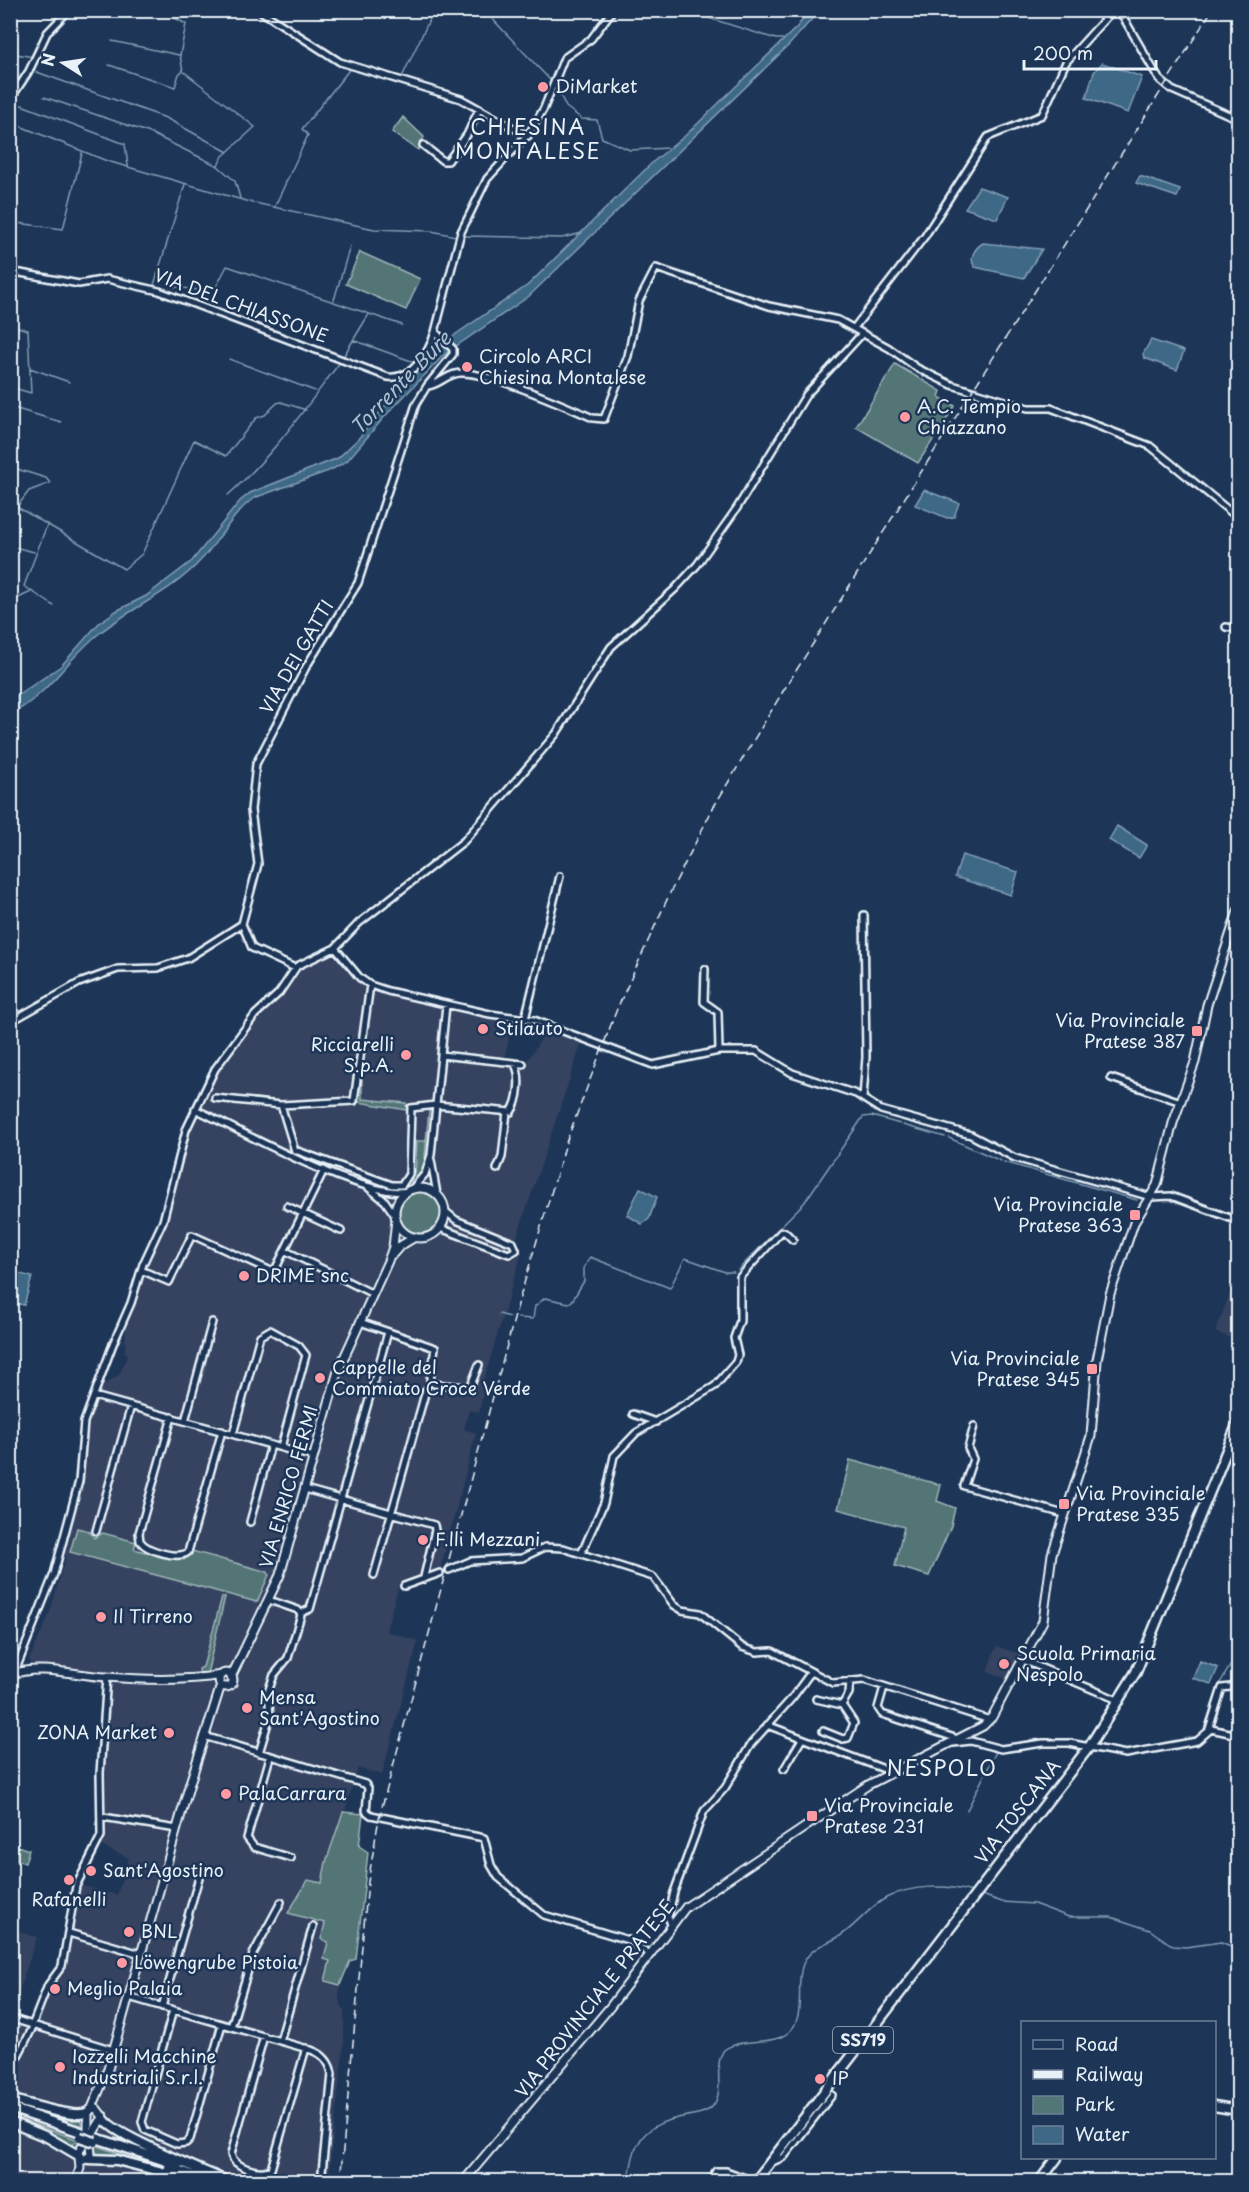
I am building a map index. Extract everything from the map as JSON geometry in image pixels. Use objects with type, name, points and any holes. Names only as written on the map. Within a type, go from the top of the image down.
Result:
[{"type":"main road","name":"VIA TOSCANA","points":[[755,2181],[1089,1747],[1120,1701],[1144,1654],[1239,1423]]},
{"type":"main road","points":[[10,2099],[83,2115],[90,2110]]},
{"type":"main road","points":[[1216,2106],[1239,2110]]},
{"type":"main road","points":[[10,2108],[212,2181]]},
{"type":"main road","points":[[10,2113],[225,2181]]},
{"type":"main road","points":[[102,2115],[106,2124],[129,2137],[225,2181]]},
{"type":"main road","points":[[10,2122],[47,2138],[81,2157],[117,2160],[202,2181]]},
{"type":"main road","points":[[1040,2181],[1056,2159]]},
{"type":"street","points":[[10,100],[29,71],[47,33],[69,10]]},
{"type":"street","points":[[259,10],[340,62],[461,99],[528,136]]},
{"type":"street","points":[[435,332],[463,229],[489,175],[528,136],[544,108],[564,58],[591,39],[613,10]]},
{"type":"street","points":[[854,328],[925,236],[988,137],[1042,115],[1066,62],[1113,10]]},
{"type":"street","points":[[1119,10],[1159,79],[1172,90],[1239,119]]},
{"type":"street","points":[[423,145],[442,160],[448,161],[467,135],[479,109]]},
{"type":"street","points":[[427,386],[434,385],[453,374],[466,373],[524,391],[593,418],[604,419],[628,356],[639,301],[656,268],[769,306],[827,316],[854,328],[952,385],[1024,407],[1051,408],[1150,446],[1239,518]]},
{"type":"street","name":"VIA DEL CHIASSONE","points":[[10,271],[79,284],[107,279],[159,291],[398,378],[408,373],[427,354],[435,332]]},
{"type":"street","name":"VIA DEI GATTI","points":[[242,924],[258,864],[251,810],[256,764],[306,667],[358,583],[416,404],[453,349],[435,332]]},
{"type":"street","points":[[10,1684],[54,1574],[78,1487],[82,1430],[131,1303],[141,1270],[163,1221],[183,1140],[215,1069],[255,1015],[279,993],[295,968],[335,948],[359,922],[455,850],[569,717],[611,647],[675,590],[697,565],[737,508],[807,395],[861,334]]},
{"type":"street","points":[[1226,627],[1239,629]]},
{"type":"street","points":[[525,1019],[560,876]]},
{"type":"street","name":"VIA PROVINCIALE PRATESE","points":[[463,2181],[528,2107],[650,1954],[671,1924],[691,1903],[848,1797],[990,1720],[1043,1621],[1047,1576],[1064,1514],[1091,1436],[1095,1371],[1110,1294],[1134,1223],[1151,1197],[1180,1102],[1195,1062],[1218,967],[1239,911]]},
{"type":"street","points":[[862,1098],[866,1057],[864,915]]},
{"type":"street","points":[[10,1022],[79,984],[118,969],[158,968],[189,958],[242,924],[252,948],[295,968]]},
{"type":"street","points":[[335,948],[357,976],[370,985],[446,1005],[525,1019],[653,1065],[719,1051],[756,1051],[792,1072],[862,1098],[881,1110],[971,1135],[1015,1158],[1151,1197],[1171,1196],[1239,1221]]},
{"type":"street","points":[[705,969],[704,1002],[718,1012],[719,1051]]},
{"type":"street","points":[[215,1098],[281,1105],[347,1103],[356,1100],[370,985]]},
{"type":"street","points":[[388,1261],[395,1237],[398,1202],[425,1174],[430,1155],[446,1005]]},
{"type":"street","points":[[441,1055],[523,1064]]},
{"type":"street","points":[[295,1150],[400,1186],[406,1182],[409,1174],[411,1108],[436,1105],[512,1111],[516,1103],[519,1072],[514,1063]]},
{"type":"street","points":[[1111,1078],[1180,1102]]},
{"type":"street","points":[[281,1105],[297,1158]]},
{"type":"street","points":[[195,1109],[297,1158],[366,1185],[390,1192],[425,1188],[437,1194]]},
{"type":"street","points":[[497,1169],[502,1157],[507,1112]]},
{"type":"street","points":[[430,1155],[437,1194],[445,1211],[456,1220],[513,1243],[516,1250],[509,1254],[440,1228]]},
{"type":"street","points":[[141,1270],[169,1282],[192,1235],[271,1271],[276,1269],[324,1170]]},
{"type":"street","points":[[366,1185],[382,1198],[403,1231],[415,1237],[428,1237],[440,1228],[445,1211]]},
{"type":"street","points":[[287,1206],[341,1231]]},
{"type":"street","points":[[581,1554],[604,1503],[612,1459],[633,1436],[712,1389],[733,1366],[738,1355],[734,1338],[740,1321],[740,1277],[781,1232],[785,1232],[793,1240]]},
{"type":"street","points":[[388,1261],[400,1246],[415,1237]]},
{"type":"street","points":[[286,1251],[373,1294]]},
{"type":"street","name":"VIA ENRICO FERMI","points":[[204,1737],[225,1680],[242,1654],[285,1562],[338,1371],[388,1261]]},
{"type":"street","points":[[360,1322],[436,1349],[430,1380],[433,1384],[467,1387],[471,1385],[479,1365]]},
{"type":"street","points":[[185,1421],[212,1323]]},
{"type":"street","points":[[233,1434],[257,1344],[262,1333],[270,1330],[299,1346],[306,1353],[281,1448]]},
{"type":"street","points":[[269,1600],[301,1613],[310,1609],[387,1332]]},
{"type":"street","points":[[374,1575],[426,1390]]},
{"type":"street","points":[[94,1396],[314,1457]]},
{"type":"street","points":[[96,1531],[130,1406]]},
{"type":"street","points":[[633,1414],[656,1422]]},
{"type":"street","points":[[172,1417],[139,1539],[144,1546],[179,1556],[186,1553],[222,1431]]},
{"type":"street","points":[[974,1426],[968,1448],[973,1460],[964,1486],[1064,1514]]},
{"type":"street","points":[[250,1522],[271,1445]]},
{"type":"street","points":[[305,1489],[433,1525],[436,1528],[423,1577]]},
{"type":"street","points":[[449,1570],[470,1561],[522,1558],[549,1546],[581,1554],[653,1577],[674,1605],[682,1610],[700,1613],[741,1647],[757,1652],[772,1651],[833,1683],[862,1680],[990,1720]]},
{"type":"street","points":[[404,1586],[423,1577],[440,1573]]},
{"type":"street","points":[[259,1753],[270,1716],[268,1692],[274,1675],[288,1658],[301,1613]]},
{"type":"street","points":[[1023,1660],[1120,1701]]},
{"type":"street","points":[[14,1674],[43,1671],[107,1677],[209,1677],[225,1680]]},
{"type":"street","points":[[671,1924],[668,1917],[674,1893],[704,1811],[725,1788],[751,1744],[792,1698],[811,1672]]},
{"type":"street","points":[[10,2071],[33,2026],[48,1986],[62,1966],[76,1886],[100,1841],[103,1817],[100,1773],[107,1677]]},
{"type":"street","points":[[842,1705],[849,1693],[850,1681]]},
{"type":"street","points":[[884,1687],[878,1708],[880,1713],[955,1741],[973,1741],[1001,1749],[1052,1743],[1126,1754],[1197,1741],[1209,1729],[1222,1688],[1239,1686]]},
{"type":"street","points":[[1108,1696],[1112,1713]]},
{"type":"street","points":[[816,1699],[842,1705],[854,1723],[848,1738],[843,1739],[823,1731]]},
{"type":"street","points":[[767,1725],[892,1772]]},
{"type":"street","points":[[1209,1729],[1239,1735]]},
{"type":"street","points":[[76,2181],[88,2137],[102,2115],[100,2102],[113,2050],[204,1737],[367,1786],[365,1808],[369,1815],[484,1838],[491,1865],[498,1877],[544,1915],[628,1940],[650,1954]]},
{"type":"street","points":[[784,1769],[802,1739]]},
{"type":"street","points":[[270,1756],[247,1838],[254,1847],[291,1858]]},
{"type":"street","points":[[103,1817],[177,1829]]},
{"type":"street","points":[[162,2007],[200,1874]]},
{"type":"street","points":[[231,2027],[253,1954],[281,1902]]},
{"type":"street","points":[[280,2041],[313,1926]]},
{"type":"street","points":[[69,1933],[141,1954]]},
{"type":"street","points":[[129,1997],[306,2048],[325,2058],[332,2074],[321,2181]]},
{"type":"street","points":[[173,2010],[142,2119],[145,2130],[177,2144],[188,2141],[222,2024]]},
{"type":"street","points":[[10,2018],[113,2050]]},
{"type":"street","points":[[264,2036],[232,2150],[231,2159],[237,2165],[265,2172],[271,2169],[306,2048]]},
{"type":"street","points":[[81,2157],[91,2155],[88,2137],[90,2110],[108,2069]]},
{"type":"street","points":[[769,2163],[784,2157],[832,2095]]},
{"type":"street","points":[[90,2110],[102,2115]]},
{"type":"street","points":[[712,2176],[716,2171],[726,2170],[755,2181]]},
{"type":"street","points":[[385,2176],[396,2181]]},
{"type":"shaded area","points":[[332,955],[363,983],[384,995],[513,1020],[505,1057],[528,1060],[548,1028],[582,1042],[517,1237],[522,1252],[482,1386],[485,1387],[479,1412],[469,1410],[464,1429],[476,1433],[440,1571],[399,1584],[386,1631],[418,1641],[382,1775],[358,1768],[323,1884],[306,1880],[288,1912],[325,1923],[330,1961],[325,1981],[340,1985],[339,2000],[344,2011],[344,2044],[328,2181],[11,2181],[10,1929],[37,1937],[11,2016],[30,2022],[45,1985],[61,1961],[76,1884],[117,1895],[129,1858],[97,1844],[100,1833],[103,1686],[31,1663],[29,1660],[49,1615],[66,1556],[59,1549],[77,1483],[82,1419],[91,1393],[119,1375],[128,1354],[125,1352],[126,1323],[146,1264],[166,1222],[191,1126],[213,1079],[259,1013],[281,996],[298,970],[312,961]]},
{"type":"shaded area","points":[[1238,1273],[1238,1341],[1215,1332]]},
{"type":"shaded area","name":"Scuola Primaria Nespolo","points":[[996,1646],[1023,1655],[1008,1679],[987,1672]]},
{"type":"green space","points":[[403,117],[424,137],[418,150],[392,132]]},
{"type":"green space","points":[[360,252],[420,279],[406,310],[346,284]]},
{"type":"green space","name":"A.C. Tempio Chiazzano","points":[[895,364],[941,391],[939,397],[955,406],[918,463],[856,427]]},
{"type":"green space","points":[[362,1075],[362,1099],[406,1103],[407,1110],[358,1102]]},
{"type":"green space","points":[[429,1111],[424,1168],[410,1185],[412,1179],[415,1178],[417,1141],[426,1141]]},
{"type":"green space","points":[[420,1192],[428,1193],[435,1198],[440,1205],[440,1221],[435,1228],[428,1233],[420,1234],[412,1233],[405,1228],[400,1221],[399,1213],[400,1205],[405,1198],[412,1193]]},
{"type":"green space","points":[[850,1460],[941,1485],[937,1501],[955,1508],[951,1526],[929,1576],[895,1566],[904,1527],[838,1509]]},
{"type":"green space","points":[[77,1528],[89,1531],[94,1538],[103,1533],[136,1542],[134,1549],[145,1552],[146,1549],[184,1560],[192,1551],[268,1572],[269,1575],[257,1602],[70,1552]]},
{"type":"green space","points":[[222,1597],[225,1597],[207,1674],[200,1674],[199,1669],[203,1667]]},
{"type":"green space","points":[[343,1812],[363,1814],[359,1846],[368,1852],[356,1959],[350,1961],[340,1985],[325,1981],[330,1961],[324,1959],[328,1942],[321,1939],[325,1923],[288,1913],[308,1880],[322,1883],[326,1862]]},
{"type":"green space","points":[[11,1844],[29,1850],[25,1863],[11,1858]]},
{"type":"green space","points":[[11,2101],[80,2117],[82,2130],[11,2106]]},
{"type":"green space","points":[[10,2116],[79,2140],[69,2147],[11,2121]]},
{"type":"green space","points":[[94,2145],[181,2174],[97,2156]]},
{"type":"water","points":[[809,11],[819,11],[789,45],[528,297],[446,353],[386,415],[347,461],[331,470],[254,498],[246,504],[190,571],[101,632],[36,697],[11,714],[11,700],[61,666],[99,623],[116,611],[146,596],[192,561],[240,501],[250,493],[338,458],[358,439],[411,374],[456,334],[528,285],[654,161],[686,135],[797,27]]},
{"type":"water","points":[[1102,63],[1142,77],[1128,113],[1086,98],[1094,72]]},
{"type":"water","points":[[1140,176],[1180,190],[1177,197],[1136,183]]},
{"type":"water","points":[[979,187],[1008,197],[997,219],[965,208]]},
{"type":"water","points":[[983,243],[1042,249],[1024,278],[975,267],[972,260],[973,254]]},
{"type":"water","points":[[1151,340],[1184,351],[1177,370],[1144,358],[1143,354]]},
{"type":"water","points":[[924,490],[959,503],[954,517],[947,518],[915,505]]},
{"type":"water","points":[[1117,826],[1147,845],[1139,858],[1109,840]]},
{"type":"water","points":[[962,855],[1018,872],[1011,895],[955,877]]},
{"type":"water","points":[[640,1188],[657,1197],[649,1219],[642,1224],[627,1215]]},
{"type":"water","points":[[10,1271],[32,1277],[24,1305],[11,1302]]},
{"type":"water","points":[[1200,1661],[1218,1668],[1211,1684],[1193,1678]]},
{"type":"waterway","points":[[160,10],[186,24],[180,55],[183,71],[255,127],[223,156],[218,165]]},
{"type":"waterway","points":[[402,77],[434,10]]},
{"type":"waterway","points":[[484,10],[551,81]]},
{"type":"waterway","points":[[683,10],[776,39],[783,39]]},
{"type":"waterway","points":[[112,41],[179,55]]},
{"type":"waterway","points":[[10,53],[34,57]]},
{"type":"waterway","points":[[109,65],[175,87],[179,74],[182,72]]},
{"type":"waterway","points":[[31,70],[166,118],[228,152]]},
{"type":"waterway","points":[[275,206],[308,135],[302,129],[349,70]]},
{"type":"waterway","points":[[556,86],[566,107],[582,119],[597,120],[602,138],[630,150],[669,148]]},
{"type":"waterway","points":[[44,97],[150,133],[218,166],[235,181],[240,198]]},
{"type":"waterway","points":[[11,101],[125,144],[128,166]]},
{"type":"waterway","points":[[10,122],[107,161],[246,201],[374,229],[431,231],[456,236]]},
{"type":"waterway","points":[[10,222],[63,229],[82,153]]},
{"type":"waterway","points":[[154,285],[185,184]]},
{"type":"waterway","points":[[464,236],[562,238],[582,233]]},
{"type":"waterway","points":[[334,300],[350,246]]},
{"type":"waterway","points":[[170,286],[199,290],[216,287],[227,266],[402,325]]},
{"type":"waterway","points":[[343,357],[369,314]]},
{"type":"waterway","points":[[10,325],[28,330],[31,393],[10,387]]},
{"type":"waterway","name":"Torrente Bure","points":[[353,340],[414,362]]},
{"type":"waterway","points":[[229,359],[315,391]]},
{"type":"waterway","points":[[228,495],[274,448],[341,361]]},
{"type":"waterway","points":[[30,368],[69,382]]},
{"type":"waterway","points":[[17,507],[124,569],[142,554],[194,440],[226,456],[256,418],[265,415],[277,403],[281,402],[306,410]]},
{"type":"waterway","points":[[10,407],[61,422]]},
{"type":"waterway","points":[[10,467],[46,478],[50,483],[29,491],[10,516]]},
{"type":"waterway","points":[[47,525],[24,586],[54,606]]},
{"type":"waterway","points":[[10,546],[34,552]]},
{"type":"waterway","points":[[10,602],[31,592]]},
{"type":"waterway","points":[[779,1228],[804,1203],[863,1117],[872,1116],[900,1124]]},
{"type":"waterway","points":[[903,1125],[945,1137]]},
{"type":"waterway","points":[[949,1138],[1001,1161]]},
{"type":"waterway","points":[[1004,1162],[1137,1200]]},
{"type":"waterway","points":[[738,1270],[777,1230]]},
{"type":"waterway","points":[[518,1318],[533,1319],[535,1306],[545,1298],[569,1303],[572,1301],[584,1281],[584,1268],[590,1257],[670,1288],[685,1258],[725,1272],[734,1272]]},
{"type":"waterway","points":[[499,1314],[510,1317]]},
{"type":"waterway","points":[[1203,1732],[1219,1685],[1238,1652]]},
{"type":"waterway","points":[[1131,1750],[1197,1738]]},
{"type":"waterway","points":[[1053,1740],[1066,1740]]},
{"type":"waterway","points":[[1076,1742],[1087,1743]]},
{"type":"waterway","points":[[967,1810],[996,1752]]},
{"type":"waterway","points":[[627,2182],[635,2150],[645,2135],[654,2127],[676,2118],[698,2114],[712,2107],[718,2094],[719,2064],[724,2050],[740,2043],[782,2037],[794,2026],[798,2018],[801,1970],[811,1952],[840,1936],[886,1898],[906,1890],[940,1887],[972,1892]]},
{"type":"waterway","points":[[979,1894],[1002,1902],[1034,1904],[1069,1917],[1111,1917],[1150,1930],[1173,1946],[1186,1947],[1221,1942],[1238,1949]]},
{"type":"railway","points":[[340,2182],[368,1882],[379,1818],[520,1297],[567,1140],[617,1009],[670,893],[713,808],[782,693],[1212,10]]},
{"type":"place","name":"DiMarket","points":[[543,87]]},
{"type":"place","name":"Circolo ARCI Chiesina Montalese","points":[[467,367]]},
{"type":"place","name":"A.C. Tempio Chiazzano","points":[[905,417]]},
{"type":"place","name":"Stilauto","points":[[483,1029]]},
{"type":"place","name":"Via Provinciale Pratese 387","points":[[1197,1031]]},
{"type":"place","name":"Ricciarelli S.p.A.","points":[[406,1055]]},
{"type":"place","name":"Via Provinciale Pratese 363","points":[[1135,1215]]},
{"type":"place","name":"DRIME snc","points":[[244,1276]]},
{"type":"place","name":"Via Provinciale Pratese 345","points":[[1092,1369]]},
{"type":"place","name":"Cappelle del Commiato Croce Verde","points":[[320,1378]]},
{"type":"place","name":"Via Provinciale Pratese 335","points":[[1064,1504]]},
{"type":"place","name":"F.lli Mezzani","points":[[423,1540]]},
{"type":"place","name":"Il Tirreno","points":[[101,1617]]},
{"type":"place","name":"Scuola Primaria Nespolo","points":[[1004,1664]]},
{"type":"place","name":"Mensa Sant'Agostino","points":[[247,1708]]},
{"type":"place","name":"ZONA Market","points":[[169,1733]]},
{"type":"place","name":"PalaCarrara","points":[[226,1794]]},
{"type":"place","name":"Via Provinciale Pratese 231","points":[[812,1816]]},
{"type":"place","name":"Sant'Agostino","points":[[91,1871]]},
{"type":"place","name":"Rafanelli","points":[[69,1880]]},
{"type":"place","name":"BNL","points":[[129,1932]]},
{"type":"place","name":"Löwengrube Pistoia","points":[[122,1963]]},
{"type":"place","name":"Meglio Palaia","points":[[55,1989]]},
{"type":"place","name":"Iozzelli Macchine Industriali S.r.l.","points":[[60,2067]]},
{"type":"place","name":"IP","points":[[820,2079]]},
{"type":"district","name":"CHIESINA MONTALESE","points":[[528,140]]},
{"type":"district","name":"NESPOLO","points":[[942,1769]]}]
